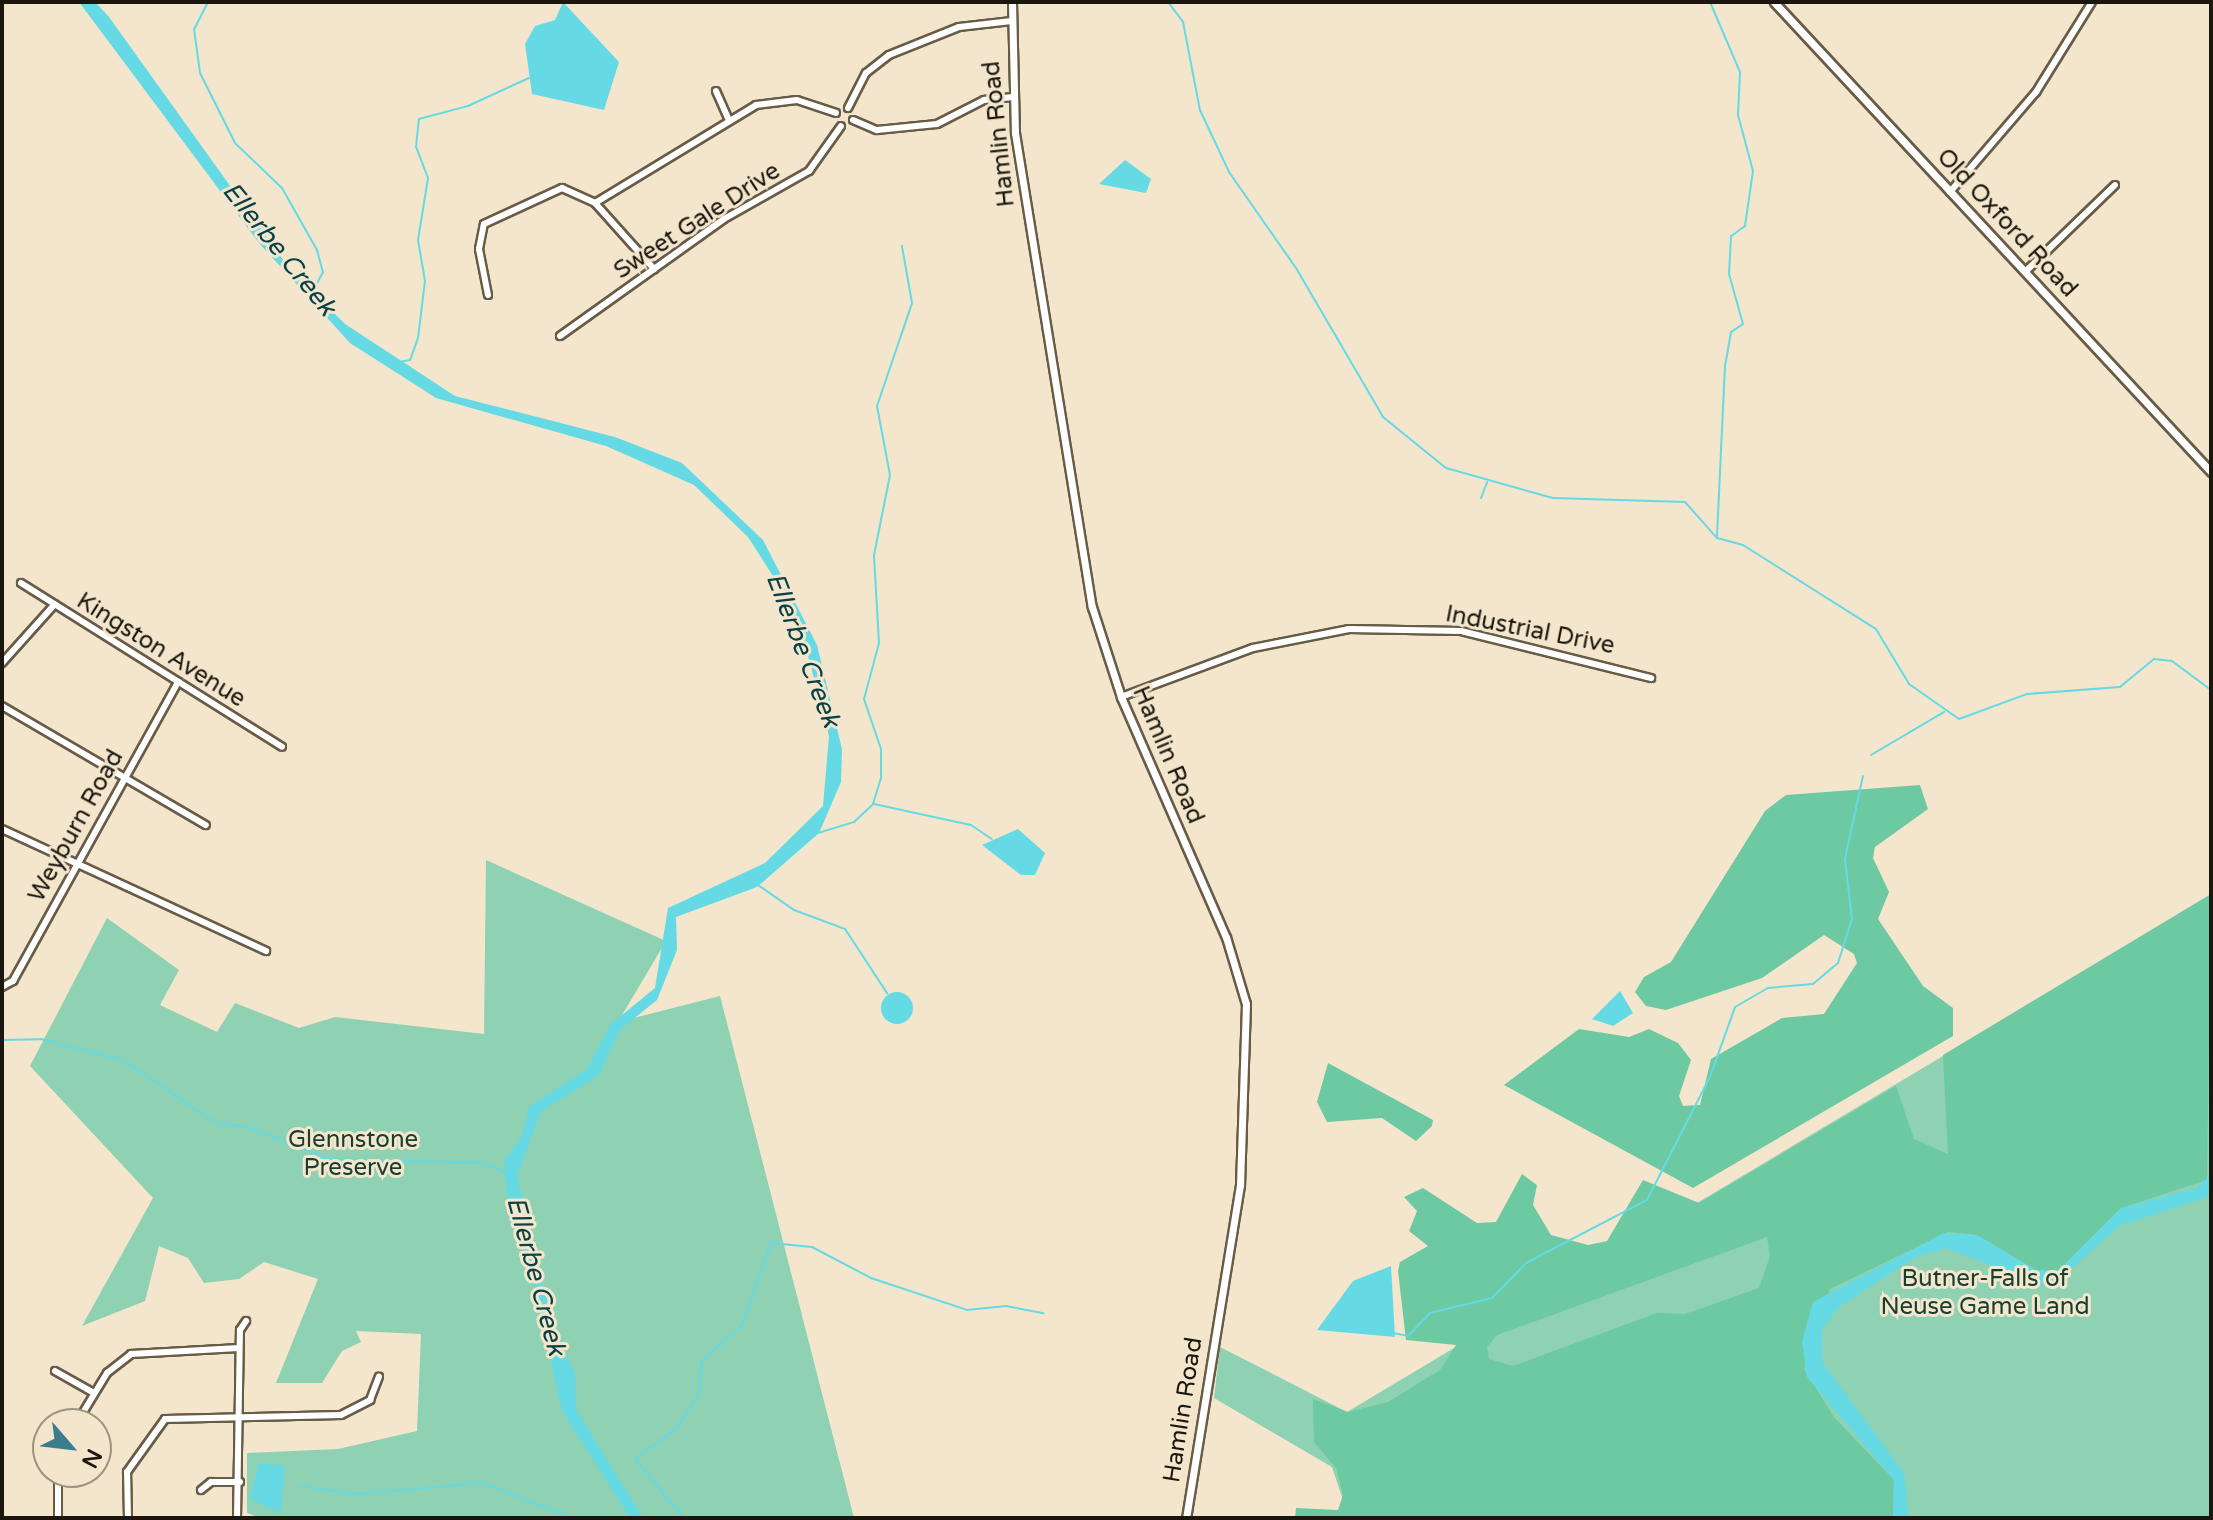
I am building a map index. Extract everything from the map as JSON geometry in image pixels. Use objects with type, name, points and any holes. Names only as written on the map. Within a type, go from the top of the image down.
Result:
[{"type":"street","name":"Hamlin Road","points":[[1012,2],[1011,97],[1085,572],[1121,697],[1226,937],[1246,1004],[1240,1185],[1186,1518]]},
{"type":"street","name":"Old Oxford Road","points":[[1774,2],[2211,472]]},
{"type":"street","points":[[1950,192],[2024,107],[2092,2]]},
{"type":"street","points":[[595,203],[728,118],[788,99],[836,113],[848,108],[866,73],[889,55],[951,30],[1012,21]]},
{"type":"street","points":[[716,91],[728,118]]},
{"type":"street","points":[[848,108],[853,120],[877,130],[937,124],[984,100],[1011,97]]},
{"type":"street","points":[[836,113],[841,126],[853,120]]},
{"type":"street","name":"Sweet Gale Drive","points":[[560,336],[654,269],[809,171],[841,126]]},
{"type":"street","points":[[2025,272],[2115,185]]},
{"type":"street","points":[[488,295],[479,249],[488,219],[562,188],[595,203],[654,269]]},
{"type":"street","name":"Kingston Avenue","points":[[21,583],[282,747]]},
{"type":"street","points":[[2,663],[55,604]]},
{"type":"street","name":"Industrial Drive","points":[[1121,697],[1253,648],[1349,629],[1461,631],[1651,678]]},
{"type":"street","name":"Weyburn Road","points":[[5,987],[178,682]]},
{"type":"street","points":[[2,706],[206,825]]},
{"type":"street","points":[[2,829],[72,866],[266,951]]},
{"type":"street","points":[[237,1518],[240,1482],[239,1348],[246,1321]]},
{"type":"street","points":[[85,1408],[113,1366],[139,1352],[239,1348]]},
{"type":"street","points":[[55,1371],[94,1393]]},
{"type":"street","points":[[128,1518],[127,1472],[157,1425],[187,1415],[346,1414],[375,1395],[379,1377]]},
{"type":"street","points":[[201,1490],[211,1482],[240,1482]]},
{"type":"street","points":[[58,1488],[58,1518]]},
{"type":"green space","points":[[1920,785],[1928,809],[1875,847],[1873,858],[1889,892],[1878,919],[1923,986],[1953,1008],[1953,1036],[1693,1188],[1504,1085],[1579,1029],[1629,1037],[1649,1029],[1678,1043],[1691,1060],[1679,1096],[1683,1106],[1700,1105],[1711,1059],[1782,1018],[1824,1014],[1857,963],[1854,954],[1824,935],[1762,978],[1666,1010],[1646,1006],[1635,992],[1644,977],[1671,962],[1765,811],[1786,795]]},
{"type":"green space","name":"Glennstone Preserve","points":[[486,860],[666,941],[618,1022],[720,996],[854,1518],[261,1518],[247,1513],[247,1453],[338,1449],[417,1431],[421,1334],[356,1331],[361,1342],[342,1351],[322,1383],[276,1383],[318,1279],[264,1262],[239,1279],[204,1283],[188,1258],[159,1246],[145,1301],[82,1326],[153,1198],[30,1066],[107,918],[179,970],[160,1005],[217,1032],[235,1003],[299,1028],[335,1017],[484,1034]]},
{"type":"green space","name":"Butner-Falls of Neuse Game Land","points":[[2211,894],[2207,1180],[2121,1208],[2059,1270],[2036,1271],[1977,1235],[1948,1232],[1830,1289],[1804,1369],[1834,1417],[1894,1480],[1893,1518],[1295,1518],[1296,1508],[1338,1510],[1343,1495],[1336,1468],[1314,1442],[1313,1399],[1348,1412],[1388,1402],[1440,1370],[1456,1345],[1406,1340],[1398,1271],[1400,1262],[1428,1246],[1409,1231],[1417,1211],[1404,1197],[1423,1188],[1477,1223],[1496,1222],[1522,1174],[1537,1185],[1533,1205],[1551,1235],[1588,1245],[1607,1241],[1643,1180],[1699,1203],[1896,1086],[1914,1139],[1948,1154],[1943,1055]],"holes":[[[1767,1237],[1770,1256],[1759,1288],[1685,1314],[1657,1313],[1513,1366],[1489,1359],[1487,1347],[1497,1335]]]},
{"type":"green space","name":"Butner-Falls of Neuse Game Land","points":[[2211,896],[2211,1518],[1349,1518],[1332,1467],[1214,1398],[1220,1347],[1347,1412]]},
{"type":"green space","points":[[1328,1063],[1433,1120],[1432,1126],[1416,1141],[1382,1118],[1327,1122],[1317,1102]]},
{"type":"water","name":"Ellerbe Creek","points":[[79,2],[95,2],[109,17],[289,268],[345,324],[455,396],[615,437],[682,463],[763,540],[817,645],[842,749],[841,782],[819,833],[757,887],[676,917],[677,950],[657,1000],[621,1029],[598,1076],[541,1111],[517,1176],[555,1334],[575,1373],[576,1409],[643,1518],[630,1518],[562,1411],[528,1258],[510,1223],[504,1162],[522,1136],[529,1107],[587,1069],[611,1024],[655,988],[668,908],[765,863],[823,806],[829,736],[806,648],[780,587],[748,537],[694,485],[606,446],[436,398],[350,343],[259,243]]},
{"type":"water","points":[[563,2],[619,62],[604,110],[532,94],[525,44],[535,26],[555,20]]},
{"type":"water","points":[[1125,160],[1151,179],[1146,193],[1099,184]]},
{"type":"water","points":[[1018,829],[1045,853],[1035,875],[1021,875],[982,845]]},
{"type":"water","points":[[1620,991],[1633,1013],[1613,1026],[1592,1019]]},
{"type":"water","points":[[897,992],[909,996],[913,1008],[909,1020],[897,1024],[885,1020],[881,1008],[885,996]]},
{"type":"water","points":[[2211,1175],[2208,1197],[2119,1226],[2050,1288],[1946,1248],[1916,1257],[1839,1307],[1822,1329],[1822,1362],[1904,1473],[1909,1518],[1893,1518],[1894,1480],[1807,1377],[1802,1341],[1813,1302],[1944,1233],[1977,1235],[2036,1270],[2059,1270],[2121,1208],[2196,1188]]},
{"type":"water","points":[[1391,1266],[1395,1337],[1317,1330],[1353,1281]]},
{"type":"water","points":[[259,1463],[285,1466],[281,1513],[250,1499]]},
{"type":"waterway","name":"Ellerbe Creek","points":[[208,2],[194,29],[200,73],[235,143],[282,188],[317,250],[323,272],[311,295]]},
{"type":"waterway","points":[[1168,2],[1183,22],[1200,110],[1229,172],[1296,268],[1383,417],[1446,468],[1553,498],[1685,502],[1717,538],[1743,545],[1876,629],[1909,684],[1959,719],[2027,694],[2120,687],[2154,659],[2172,661],[2211,690]]},
{"type":"waterway","points":[[1710,2],[1740,72],[1738,115],[1753,171],[1745,226],[1731,236],[1729,274],[1743,324],[1731,332],[1725,366],[1717,537]]},
{"type":"waterway","points":[[398,362],[410,360],[418,338],[425,281],[418,240],[428,178],[416,147],[419,119],[468,106],[529,78]]},
{"type":"waterway","points":[[818,833],[854,822],[873,804],[881,778],[881,749],[864,699],[879,643],[874,555],[890,475],[877,406],[912,303],[902,246]]},
{"type":"waterway","points":[[1481,498],[1487,482]]},
{"type":"waterway","points":[[1871,755],[1944,712]]},
{"type":"waterway","points":[[1393,1333],[1408,1336],[1430,1313],[1492,1298],[1526,1263],[1647,1200],[1710,1077],[1735,1007],[1768,988],[1813,984],[1838,963],[1852,919],[1845,859],[1863,776]]},
{"type":"waterway","points":[[874,804],[971,825],[992,839]]},
{"type":"waterway","points":[[758,885],[794,910],[845,929],[887,993]]},
{"type":"waterway","points":[[2,1040],[41,1039],[125,1061],[216,1123],[248,1127],[330,1159],[485,1163],[505,1173]]},
{"type":"waterway","points":[[684,1518],[635,1459],[677,1428],[699,1393],[702,1361],[742,1325],[771,1243],[812,1247],[871,1278],[967,1310],[1006,1306],[1043,1313]]},
{"type":"waterway","points":[[300,1486],[356,1494],[484,1483],[572,1518]]}]
